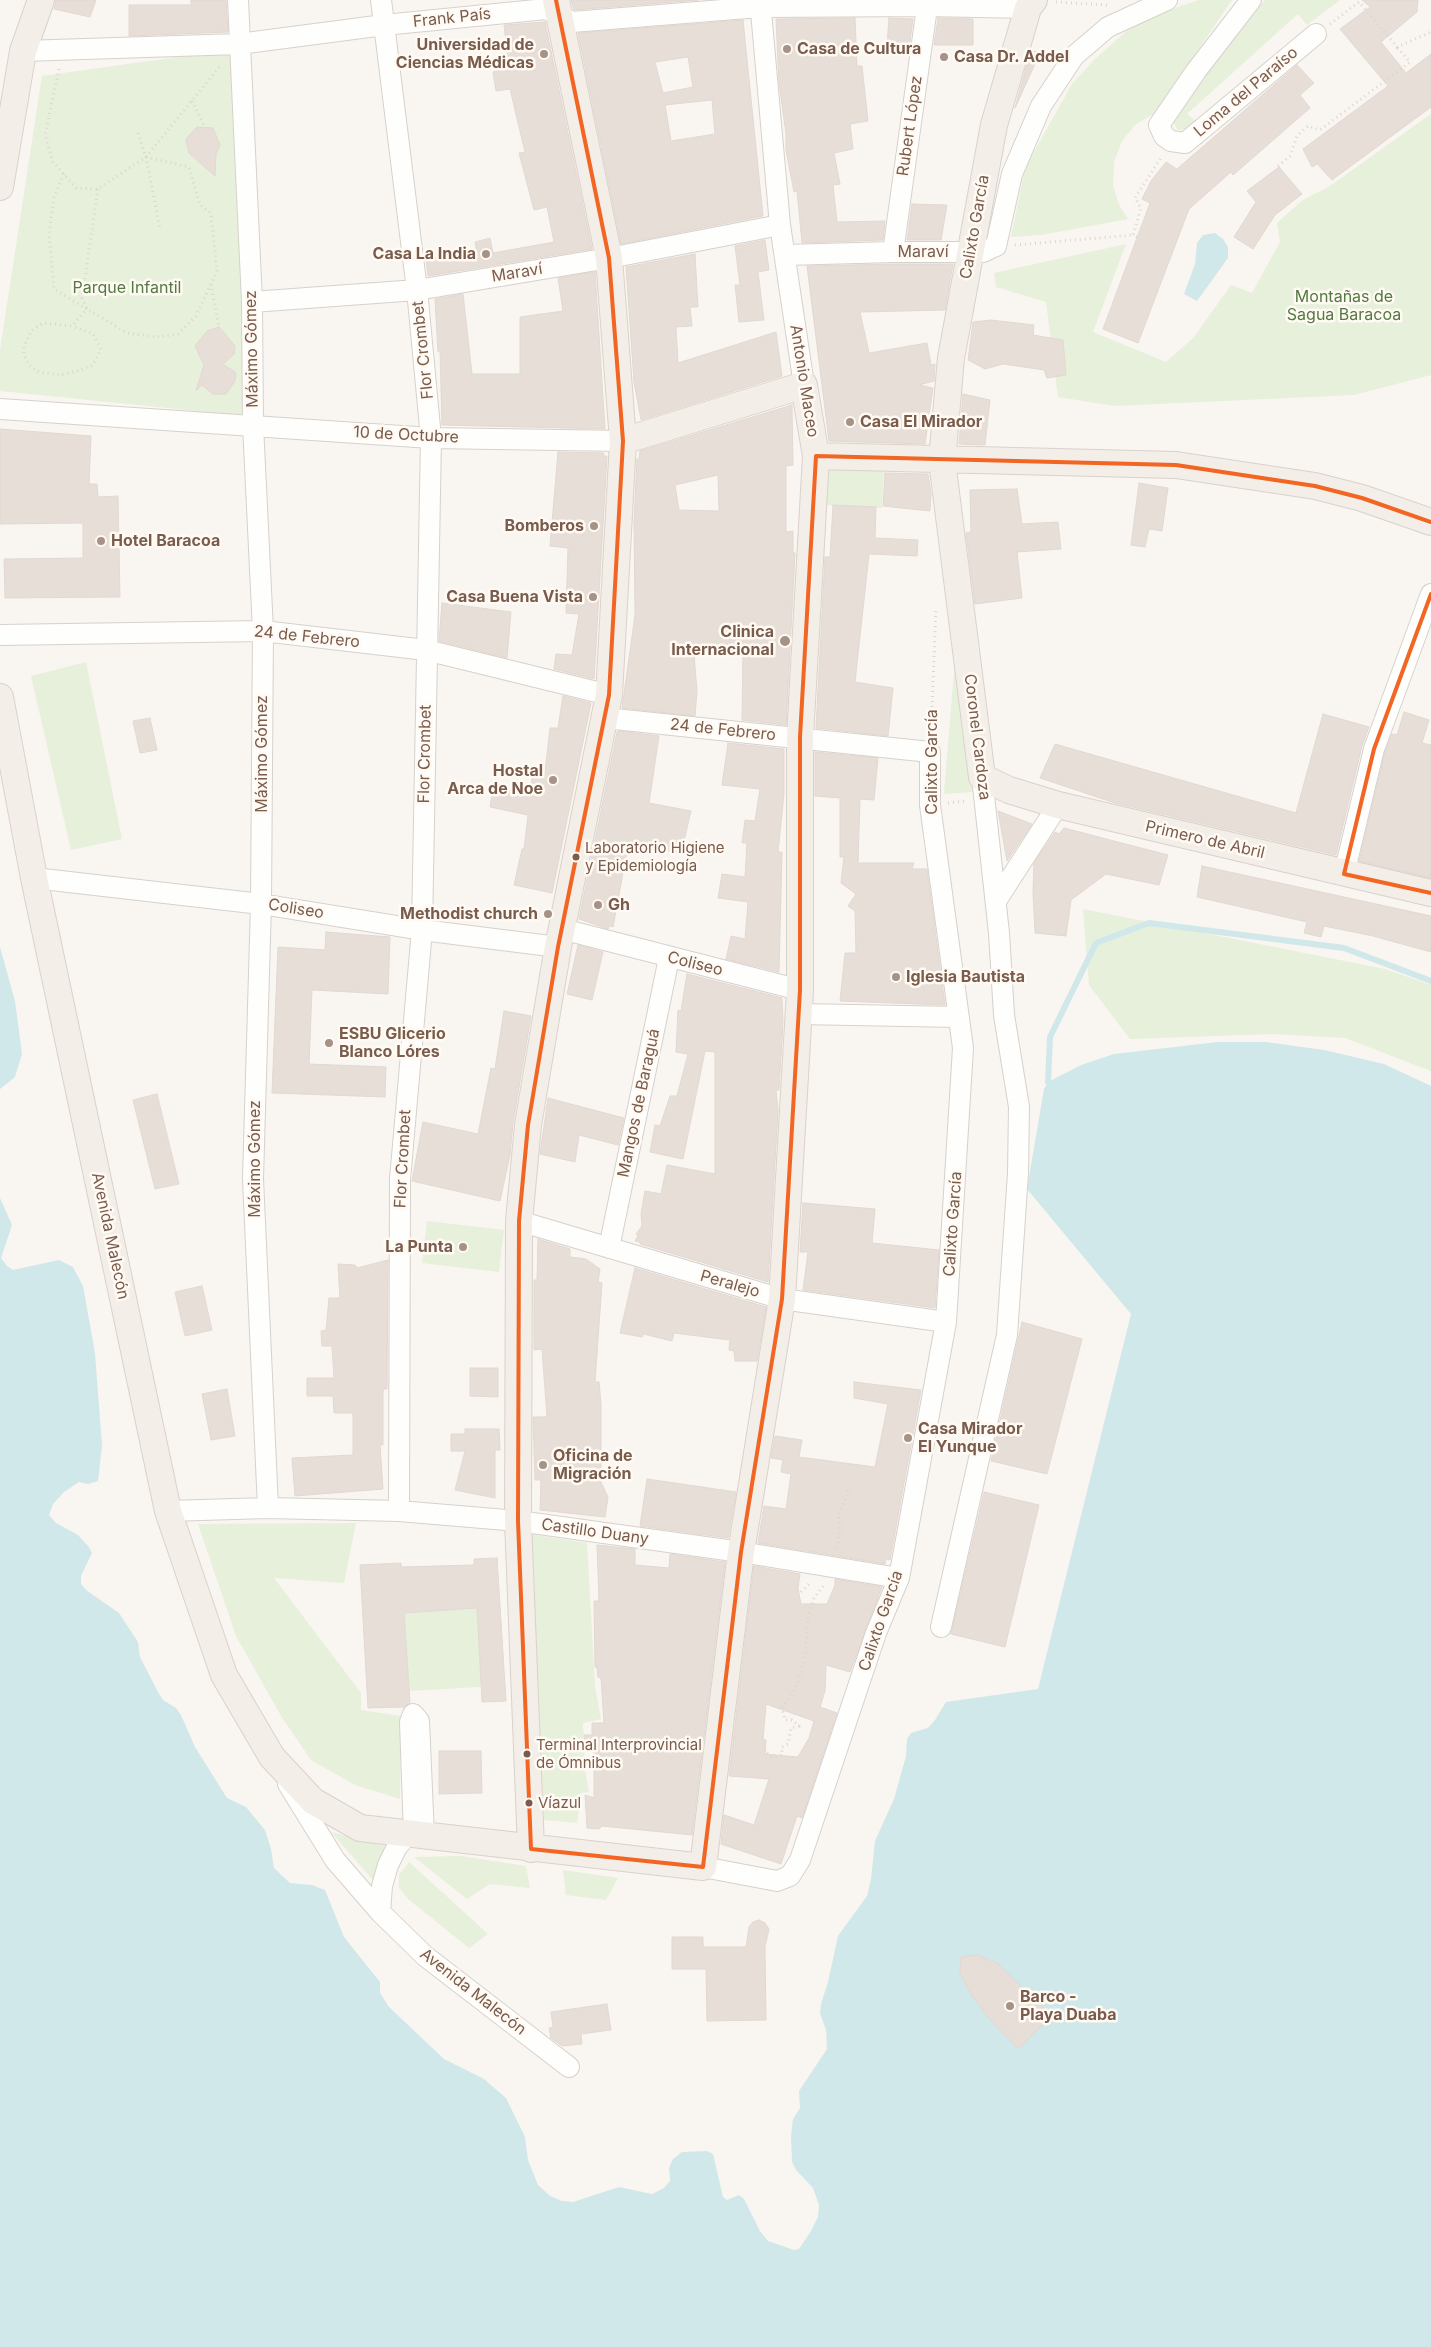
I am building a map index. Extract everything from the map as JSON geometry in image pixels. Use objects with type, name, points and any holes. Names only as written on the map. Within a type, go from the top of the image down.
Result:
[{"type":"main road","points":[[0,187],[23,51],[41,0]]},
{"type":"main road","name":"Calixto García","points":[[942,461],[951,358],[994,125],[1039,3]]},
{"type":"main road","points":[[531,1849],[518,1521],[519,1221],[528,1125],[560,938],[607,707],[623,441],[609,258],[558,8]]},
{"type":"main road","name":"10 de Octubre","points":[[623,441],[804,385]]},
{"type":"main road","name":"Antonio Maceo","points":[[703,1867],[741,1552],[782,1299],[800,1002],[800,737],[816,456],[804,385]]},
{"type":"main road","points":[[816,456],[942,461],[1176,465],[1315,486],[1362,498],[1431,522]]},
{"type":"main road","name":"Coronel Cardoza","points":[[942,461],[982,777]]},
{"type":"main road","name":"Avenida Malecón","points":[[0,698],[34,878],[168,1511],[224,1675],[272,1757],[313,1801],[360,1828],[415,1835]]},
{"type":"main road","name":"Primero de Abril","points":[[982,777],[1009,790],[1058,806],[1431,893]]},
{"type":"main road","points":[[415,1835],[703,1867]]},
{"type":"street","name":"Máximo Gómez","points":[[238,0],[252,302],[253,425],[263,631],[261,904],[253,1179],[268,1508]]},
{"type":"street","name":"Flor Crombet","points":[[381,0],[417,290],[431,438],[422,930],[400,1179],[399,1511]]},
{"type":"street","points":[[971,252],[983,252],[996,246],[1012,174],[1042,106],[1074,56],[1108,27],[1167,0]]},
{"type":"street","name":"Loma del Paraíso","points":[[1251,0],[1196,71],[1159,125],[1164,136],[1171,141],[1185,143],[1316,34]]},
{"type":"street","name":"Frank País","points":[[23,51],[239,44],[384,25],[558,8],[572,22],[760,3],[1039,3]]},
{"type":"street","name":"Antonio Maceo","points":[[760,3],[780,225],[804,385]]},
{"type":"street","name":"Rubert López","points":[[893,252],[927,3]]},
{"type":"street","name":"Maraví","points":[[252,302],[417,290],[609,258],[780,225]]},
{"type":"street","name":"Maraví","points":[[785,255],[971,252]]},
{"type":"street","name":"10 de Octubre","points":[[0,409],[431,438],[623,441]]},
{"type":"street","points":[[1344,874],[1374,749],[1431,594]]},
{"type":"street","name":"24 de Febrero","points":[[0,635],[263,631],[426,650],[607,707],[800,737],[930,752]]},
{"type":"street","name":"Calixto García","points":[[703,1867],[777,1881],[790,1876],[800,1860],[876,1633],[899,1578],[946,1322],[963,1048],[930,805],[930,752]]},
{"type":"street","name":"Coronel Cardoza","points":[[941,1627],[1007,1335],[1018,1173],[1019,1107],[1004,1015],[996,900],[982,777]]},
{"type":"street","points":[[996,900],[1058,806]]},
{"type":"street","name":"Coliseo","points":[[34,878],[261,904],[422,930],[560,938],[669,958],[800,1002],[959,1017]]},
{"type":"street","name":"Mangos de Baraguá","points":[[609,1248],[669,958]]},
{"type":"street","name":"Peralejo","points":[[519,1221],[782,1299],[946,1322]]},
{"type":"street","name":"Castillo Duany","points":[[168,1511],[268,1508],[399,1511],[518,1521],[741,1552],[899,1578]]},
{"type":"street","name":"Avenida Malecón","points":[[272,1757],[297,1801],[335,1860],[380,1912],[425,1956],[569,2067]]},
{"type":"street","points":[[380,1912],[382,1886],[388,1864],[397,1847],[415,1835]]},
{"type":"path","points":[[1278,166],[1290,156],[1297,136],[1308,126],[1320,130],[1410,62],[1359,2],[1316,34]]},
{"type":"path","points":[[1039,3],[1114,5],[1122,21]]},
{"type":"path","points":[[1397,47],[1431,32]]},
{"type":"path","points":[[64,50],[44,135],[53,162],[76,188],[98,189],[146,157],[239,44]]},
{"type":"path","points":[[192,101],[204,125]]},
{"type":"path","points":[[138,134],[146,157],[160,229]]},
{"type":"path","points":[[1133,236],[1141,208],[1135,198],[1171,141]]},
{"type":"path","points":[[64,174],[54,197],[50,234],[54,289],[126,332],[156,337],[178,334],[196,316],[217,272],[211,213],[200,205],[188,167],[146,157]]},
{"type":"path","points":[[87,309],[82,298],[98,189]]},
{"type":"path","points":[[996,246],[1138,237]]},
{"type":"path","points":[[211,284],[219,327]]},
{"type":"path","points":[[72,326],[87,309]]},
{"type":"path","points":[[42,323],[72,326],[93,334],[101,349],[93,365],[78,372],[60,375],[39,372],[28,365],[24,354],[24,346],[32,330],[42,323]]},
{"type":"path","name":"Calixto García","points":[[930,752],[936,607]]},
{"type":"path","points":[[767,1753],[772,1757],[782,1755],[782,1747],[788,1744],[791,1728],[799,1726],[792,1720],[785,1720],[782,1708],[792,1695],[797,1684],[805,1654],[806,1630],[810,1609],[814,1598],[832,1568],[828,1562],[835,1555],[838,1545],[838,1515],[848,1494],[846,1486]]},
{"type":"green space","points":[[1199,0],[1232,0],[1155,113],[1136,124],[1122,141],[1114,162],[1113,185],[1119,205],[1128,219],[1041,235],[1011,237],[1025,168],[1072,84],[1095,59],[1139,20]]},
{"type":"green space","points":[[1265,0],[1340,0],[1307,25],[1298,14],[1187,114],[1196,121],[1186,129],[1178,130],[1174,123],[1177,113]]},
{"type":"green space","name":"Parque Infantil","points":[[235,49],[246,416],[0,391],[0,350],[42,76]]},
{"type":"green space","name":"Montañas de Sagua Baracoa","points":[[1431,114],[1431,375],[1354,395],[1114,406],[1058,397],[1046,302],[996,287],[994,273],[1126,244],[1093,332],[1166,362],[1194,337],[1231,285],[1252,293],[1280,242],[1277,223],[1303,200],[1330,186]]},
{"type":"green space","points":[[884,465],[882,508],[824,505],[826,469]]},
{"type":"green space","points":[[956,646],[974,792],[944,794]]},
{"type":"green space","points":[[86,662],[122,839],[71,850],[31,676]]},
{"type":"green space","points":[[1083,909],[1385,969],[1431,985],[1431,1071],[1345,1038],[1273,1034],[1130,1039],[1089,985]]},
{"type":"green space","name":"La Punta","points":[[427,1221],[504,1230],[499,1272],[422,1263]]},
{"type":"green space","points":[[356,1523],[344,1583],[274,1578],[361,1693],[361,1710],[401,1716],[400,1799],[355,1785],[311,1760],[281,1716],[236,1636],[198,1524]]},
{"type":"green space","points":[[531,1534],[587,1543],[595,1686],[601,1719],[583,1723],[585,1770],[589,1792],[581,1793],[577,1823],[544,1820]]},
{"type":"green space","points":[[477,1608],[481,1687],[409,1691],[404,1613]]},
{"type":"green space","points":[[331,1832],[386,1846],[373,1880]]},
{"type":"green space","points":[[461,1856],[526,1866],[530,1888],[490,1884],[467,1899],[414,1857]]},
{"type":"green space","points":[[409,1862],[488,1934],[469,1948],[408,1899],[399,1888],[399,1875]]},
{"type":"green space","points":[[563,1870],[618,1878],[606,1900],[566,1895]]},
{"type":"water","points":[[1215,233],[1223,239],[1228,247],[1228,258],[1197,301],[1184,294],[1195,264],[1197,243],[1203,235]]},
{"type":"water","points":[[0,947],[15,1001],[22,1054],[15,1077],[0,1089]]},
{"type":"water","points":[[1218,1042],[1266,1042],[1324,1050],[1384,1064],[1431,1086],[1431,2347],[0,2347],[0,1198],[12,1225],[1,1258],[13,1270],[59,1260],[73,1267],[83,1286],[95,1353],[102,1446],[98,1481],[88,1484],[79,1482],[64,1492],[53,1504],[49,1515],[56,1523],[78,1535],[89,1547],[92,1553],[81,1576],[81,1584],[86,1590],[119,1613],[138,1642],[140,1657],[158,1692],[163,1700],[176,1708],[181,1715],[195,1747],[227,1798],[246,1807],[265,1830],[274,1868],[290,1883],[312,1885],[325,1890],[344,1937],[380,1982],[380,1993],[389,2007],[444,2059],[484,2079],[506,2098],[525,2137],[528,2160],[538,2185],[550,2196],[562,2201],[573,2202],[619,2187],[652,2194],[664,2188],[670,2181],[669,2168],[673,2159],[682,2152],[707,2151],[713,2154],[723,2197],[727,2200],[739,2195],[744,2199],[760,2231],[768,2241],[794,2250],[799,2249],[811,2231],[818,2217],[819,2205],[813,2188],[796,2170],[792,2162],[791,2136],[793,2119],[800,2108],[799,2091],[827,2049],[826,2030],[820,2013],[838,1936],[867,1896],[871,1879],[875,1841],[894,1799],[906,1756],[907,1739],[911,1733],[928,1728],[946,1702],[1038,1689],[1131,1314],[1027,1189],[1044,1089],[1048,1082],[1081,1065],[1114,1054]]},
{"type":"building","points":[[56,0],[96,0],[90,17],[54,9]]},
{"type":"building","points":[[191,0],[226,0],[228,32],[129,36],[129,5],[191,5]]},
{"type":"building","points":[[571,0],[698,0],[574,10]]},
{"type":"building","points":[[1362,0],[1418,0],[1417,12],[1381,42],[1406,73],[1431,54],[1431,107],[1332,180],[1317,164],[1312,167],[1303,149],[1388,86],[1340,29],[1370,7]]},
{"type":"building","points":[[855,18],[857,66],[862,66],[868,121],[850,124],[853,149],[834,153],[840,184],[833,185],[837,222],[885,221],[883,240],[802,243],[797,191],[794,192],[786,150],[786,134],[779,82],[776,19]]},
{"type":"building","points":[[889,18],[913,19],[909,48],[887,46]]},
{"type":"building","points":[[938,18],[973,19],[973,45],[934,45]]},
{"type":"building","points":[[743,20],[763,216],[621,244],[578,33]],"holes":[[[688,57],[693,87],[663,93],[655,62]],[[712,100],[715,134],[671,141],[665,105]]]},
{"type":"building","points":[[545,22],[592,249],[428,276],[426,259],[477,254],[475,242],[490,238],[493,253],[554,242],[547,207],[534,210],[519,153],[525,152],[510,89],[496,91],[493,72],[509,67],[504,25]]},
{"type":"building","points":[[1031,50],[1040,53],[1015,108]]},
{"type":"building","points":[[1297,65],[1314,83],[1300,95],[1310,108],[1233,175],[1231,172],[1189,209],[1138,343],[1103,329],[1150,203],[1142,199],[1151,181],[1166,162],[1177,169]]},
{"type":"building","points":[[197,127],[213,128],[220,145],[216,154],[215,176],[189,153],[186,139]]},
{"type":"building","points":[[1279,167],[1302,194],[1275,215],[1253,249],[1234,237],[1256,202],[1247,191]]},
{"type":"building","points":[[912,204],[947,205],[941,240],[907,240]]},
{"type":"building","points":[[765,240],[769,270],[758,272],[764,320],[739,322],[735,285],[740,285],[735,246]]},
{"type":"building","points":[[695,254],[698,307],[690,307],[692,326],[676,327],[678,363],[776,332],[782,376],[641,420],[634,382],[626,267]]},
{"type":"building","points":[[953,264],[945,310],[860,312],[869,353],[927,343],[931,365],[935,364],[934,381],[919,385],[933,388],[925,444],[829,441],[807,266]]},
{"type":"building","points":[[595,272],[605,429],[442,425],[440,351],[438,352],[435,299],[463,294],[472,374],[520,374],[520,317],[563,311],[558,278]]},
{"type":"building","points":[[991,320],[1034,325],[1033,335],[1063,340],[1066,375],[1047,378],[1044,370],[1003,364],[985,369],[968,360],[973,322]]},
{"type":"building","points":[[219,327],[235,346],[234,354],[223,364],[236,373],[235,381],[226,394],[213,394],[202,385],[196,391],[204,365],[195,346],[207,331]]},
{"type":"building","points":[[963,394],[990,400],[985,445],[959,444]]},
{"type":"building","points":[[792,405],[793,465],[786,466],[786,532],[793,531],[793,553],[795,553],[786,725],[742,720],[743,654],[694,654],[697,691],[695,716],[622,708],[635,615],[634,522],[637,459],[639,459],[640,451]],"holes":[[[718,475],[719,511],[679,510],[675,485]]]},
{"type":"building","name":"Hotel Baracoa","points":[[0,429],[91,436],[89,484],[97,484],[98,497],[118,496],[120,597],[5,598],[4,559],[83,558],[83,523],[0,524]]},
{"type":"building","points":[[558,452],[604,453],[603,456],[607,456],[594,679],[554,669],[556,654],[572,655],[579,614],[566,613],[568,548],[550,546]]},
{"type":"building","points":[[885,473],[928,474],[931,494],[930,511],[883,506]]},
{"type":"building","points":[[1139,483],[1168,488],[1162,531],[1149,529],[1145,547],[1131,545]]},
{"type":"building","points":[[1017,489],[1022,524],[1058,522],[1061,549],[1017,552],[1022,598],[975,604],[966,533],[971,532],[970,490]]},
{"type":"building","points":[[833,505],[876,507],[875,538],[918,540],[917,556],[869,554],[855,682],[893,688],[888,736],[816,728],[825,557],[830,557]]},
{"type":"building","points":[[442,603],[511,612],[507,658],[439,641]]},
{"type":"building","points":[[563,696],[591,703],[552,893],[514,885],[522,849],[524,849],[528,815],[490,807],[493,789],[530,792],[533,770],[545,772],[550,728],[558,728]]},
{"type":"building","points":[[1404,712],[1429,720],[1422,743],[1431,745],[1431,878],[1359,861],[1385,752],[1392,734],[1397,735]]},
{"type":"building","points":[[1323,714],[1369,727],[1362,746],[1336,855],[1115,803],[1040,778],[1055,744],[1296,813]]},
{"type":"building","points":[[150,718],[157,750],[140,753],[133,721]]},
{"type":"building","points":[[617,732],[659,736],[649,803],[691,811],[681,854],[629,841],[613,927],[609,926],[608,929],[579,919]]},
{"type":"building","points":[[728,743],[784,749],[784,794],[778,852],[782,852],[779,972],[726,959],[731,936],[745,939],[748,902],[718,898],[722,874],[745,877],[747,843],[742,843],[745,820],[755,821],[760,789],[722,785]]},
{"type":"building","points":[[815,752],[878,758],[874,800],[860,799],[858,863],[914,863],[912,869],[927,869],[945,1005],[840,1001],[845,953],[856,953],[855,911],[848,906],[856,894],[841,883],[844,857],[840,857],[840,798],[815,796]]},
{"type":"building","points":[[998,811],[1032,824],[1007,861]]},
{"type":"building","points":[[1064,828],[1168,855],[1159,885],[1106,874],[1071,900],[1066,936],[1035,933],[1034,863],[1055,832],[1059,834]]},
{"type":"building","points":[[1202,866],[1431,916],[1431,952],[1373,936],[1324,926],[1321,937],[1304,933],[1307,922],[1197,897]]},
{"type":"building","name":"ESBU Glicerio Blanco Lóres","points":[[326,932],[390,937],[388,994],[312,990],[309,1064],[386,1067],[385,1097],[272,1093],[278,947],[325,950]]},
{"type":"building","points":[[578,945],[603,952],[592,1000],[567,994]]},
{"type":"building","points":[[687,974],[782,998],[783,1021],[779,1090],[776,1090],[778,1110],[768,1282],[635,1241],[638,1236],[636,1234],[642,1226],[641,1214],[645,1191],[661,1194],[667,1165],[715,1174],[715,1052],[705,1051],[683,1159],[650,1152],[655,1125],[660,1126],[670,1096],[677,1096],[688,1054],[676,1052],[678,1010],[681,1011]]},
{"type":"building","points":[[504,1011],[531,1016],[513,1123],[510,1155],[500,1201],[412,1181],[423,1122],[478,1134],[491,1068],[495,1069]]},
{"type":"building","points":[[157,1094],[179,1184],[155,1189],[133,1100]]},
{"type":"building","points":[[548,1098],[624,1118],[618,1145],[579,1135],[575,1162],[540,1154]]},
{"type":"building","points":[[803,1203],[875,1209],[872,1243],[939,1250],[935,1308],[803,1290],[808,1252],[800,1252]]},
{"type":"building","points":[[538,1239],[570,1249],[570,1257],[586,1259],[600,1269],[598,1282],[602,1283],[595,1382],[599,1382],[601,1404],[601,1482],[608,1497],[605,1517],[540,1510],[541,1480],[535,1480],[533,1417],[547,1417],[542,1349],[534,1350],[534,1280],[537,1280]]},
{"type":"building","points":[[388,1260],[387,1389],[383,1389],[383,1445],[380,1445],[383,1489],[295,1496],[292,1458],[353,1455],[353,1413],[334,1413],[333,1396],[307,1396],[307,1378],[334,1378],[332,1346],[322,1346],[321,1331],[326,1330],[329,1298],[340,1298],[338,1264],[355,1265],[357,1268]]},
{"type":"building","points":[[635,1268],[766,1307],[757,1361],[735,1361],[734,1351],[729,1350],[730,1340],[674,1333],[672,1341],[643,1334],[642,1337],[620,1333]]},
{"type":"building","points":[[202,1286],[212,1330],[185,1336],[175,1292]]},
{"type":"building","points":[[1022,1322],[1082,1339],[1047,1474],[991,1461]]},
{"type":"building","points":[[470,1368],[498,1368],[498,1397],[470,1396]]},
{"type":"building","points":[[854,1382],[921,1390],[890,1560],[886,1559],[885,1564],[758,1543],[764,1506],[786,1509],[791,1474],[781,1472],[783,1460],[771,1458],[775,1436],[802,1440],[799,1457],[875,1467],[888,1404],[854,1398]]},
{"type":"building","points":[[227,1389],[235,1436],[211,1440],[202,1394]]},
{"type":"building","points":[[465,1429],[499,1429],[500,1450],[495,1450],[495,1498],[455,1490],[465,1451],[451,1451],[451,1434],[465,1434]]},
{"type":"building","points":[[647,1479],[736,1492],[728,1538],[640,1526]]},
{"type":"building","points":[[984,1492],[1039,1505],[1005,1647],[951,1634]]},
{"type":"building","points":[[597,1545],[635,1549],[635,1565],[669,1568],[670,1554],[725,1562],[692,1835],[602,1826],[599,1829],[587,1828],[585,1795],[594,1798],[594,1751],[586,1751],[584,1735],[592,1735],[592,1723],[604,1723],[601,1678],[598,1677],[597,1667],[595,1667],[594,1601],[599,1601]]},
{"type":"building","points":[[497,1558],[506,1701],[482,1702],[477,1608],[404,1613],[410,1703],[404,1707],[368,1708],[360,1565],[401,1563],[401,1567],[474,1565],[474,1559]]},
{"type":"building","points":[[754,1566],[800,1574],[798,1588],[801,1604],[827,1604],[835,1585],[835,1579],[882,1587],[850,1672],[826,1665],[825,1691],[820,1707],[837,1713],[802,1818],[797,1816],[781,1864],[721,1844],[724,1815],[754,1825],[769,1779],[729,1776]],"holes":[[[766,1704],[814,1721],[809,1738],[798,1757],[765,1754],[766,1740],[763,1740]]]},
{"type":"building","points":[[439,1751],[481,1751],[482,1793],[439,1794]]},
{"type":"building","points":[[759,1920],[765,1923],[769,1929],[765,1947],[766,2020],[707,2021],[706,1969],[672,1969],[672,1937],[703,1937],[703,1947],[746,1947],[749,1927],[753,1922]]},
{"type":"building","points":[[977,1955],[997,1963],[1052,2016],[1018,2049],[987,2016],[969,1991],[960,1973],[961,1957]]},
{"type":"building","points":[[607,2004],[611,2030],[581,2034],[582,2044],[562,2046],[551,2038],[549,2028],[553,2027],[551,2012]]},
{"type":"waterway","points":[[1048,1082],[1050,1037],[1096,943],[1149,923],[1344,948],[1431,981]]},
{"type":"transit line","points":[[556,0],[609,258],[623,441],[609,695],[558,947],[528,1125],[519,1221],[518,1521],[531,1849],[703,1867],[741,1552],[782,1299],[800,990],[800,737],[816,456],[1176,465],[1315,486],[1362,498],[1431,522]]},
{"type":"transit line","points":[[1431,594],[1374,749],[1344,874],[1431,893]]},
{"type":"place","name":"Casa de Cultura","points":[[787,49]]},
{"type":"place","name":"Universidad de Ciencias Médicas","points":[[544,54]]},
{"type":"place","name":"Casa Dr. Addel","points":[[944,57]]},
{"type":"place","name":"Casa La India","points":[[486,254]]},
{"type":"place","name":"Casa El Mirador","points":[[850,422]]},
{"type":"place","name":"Bomberos","points":[[594,526]]},
{"type":"place","name":"Hotel Baracoa","points":[[101,541]]},
{"type":"place","name":"Casa Buena Vista","points":[[593,597]]},
{"type":"place","name":"Clinica Internacional","points":[[785,641]]},
{"type":"place","name":"Hostal Arca de Noe","points":[[553,780]]},
{"type":"place","name":"Laboratorio Higiene y Epidemiología","points":[[576,857]]},
{"type":"place","name":"Gh","points":[[598,905]]},
{"type":"place","name":"Methodist church","points":[[548,914]]},
{"type":"place","name":"Iglesia Bautista","points":[[896,977]]},
{"type":"place","name":"ESBU Glicerio Blanco Lóres","points":[[329,1043]]},
{"type":"place","name":"La Punta","points":[[463,1247]]},
{"type":"place","name":"Casa Mirador El Yunque","points":[[908,1438]]},
{"type":"place","name":"Oficina de Migración","points":[[543,1465]]},
{"type":"place","name":"Terminal Interprovincial de Ómnibus","points":[[527,1754]]},
{"type":"place","name":"Víazul","points":[[529,1803]]},
{"type":"place","name":"Barco - Playa Duaba","points":[[1010,2006]]}]
